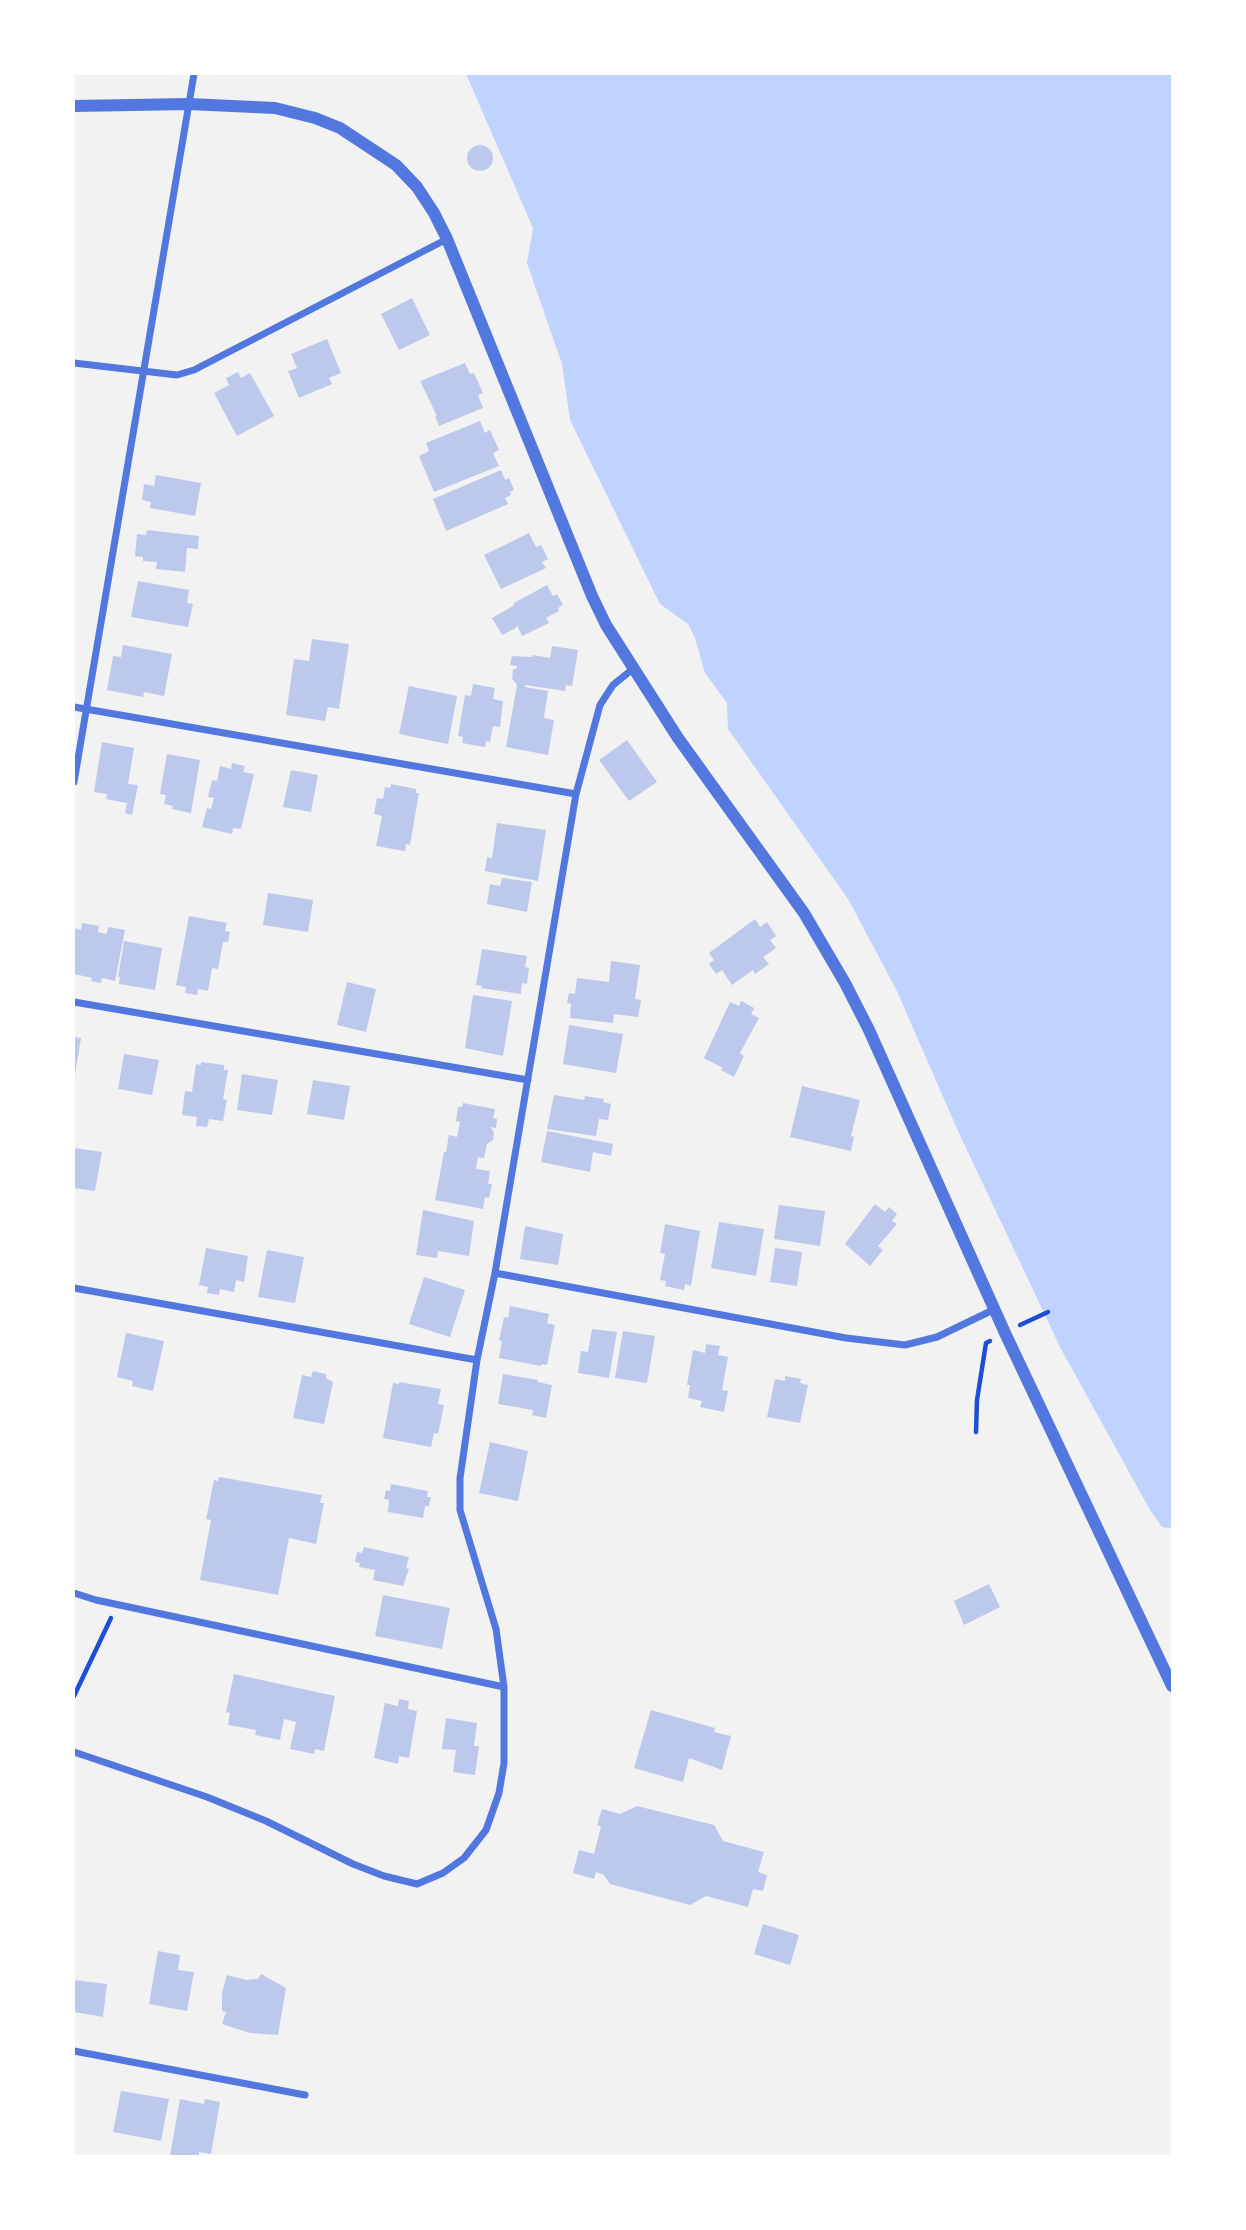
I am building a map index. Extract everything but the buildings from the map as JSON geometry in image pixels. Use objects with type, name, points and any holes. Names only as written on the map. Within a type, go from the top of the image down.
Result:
[{"type":"street","points":[[74,782],[194,74]]},
{"type":"street","points":[[74,106],[189,104],[275,108],[341,128],[396,165],[417,187],[447,239],[592,596],[678,738],[804,913],[845,983],[1171,1681]]},
{"type":"street","points":[[74,363],[177,375],[194,370],[447,239]]},
{"type":"street","points":[[74,1752],[208,1797],[266,1821],[353,1864],[384,1876],[417,1884],[443,1873],[464,1858],[486,1830],[499,1793],[504,1763],[504,1687],[496,1629],[460,1510],[460,1478],[477,1360],[495,1273],[576,794],[600,705],[613,685],[634,668]]},
{"type":"street","points":[[74,707],[576,794]]},
{"type":"street","points":[[74,1002],[528,1080]]},
{"type":"street","points":[[495,1273],[846,1338],[905,1345],[937,1337],[995,1309]]},
{"type":"street","points":[[74,1288],[477,1360]]},
{"type":"street","points":[[74,1593],[118,1605],[504,1687]]},
{"type":"street","points":[[74,2051],[304,2095]]},
{"type":"path","points":[[74,1696],[118,1605]]},
{"type":"water","points":[[466,74],[1172,74],[1172,1528],[1162,1527],[1150,1510],[1061,1349],[958,1131],[896,989],[848,899],[728,729],[727,703],[705,673],[688,624],[660,604],[570,420],[562,364],[527,263],[533,228]]}]
